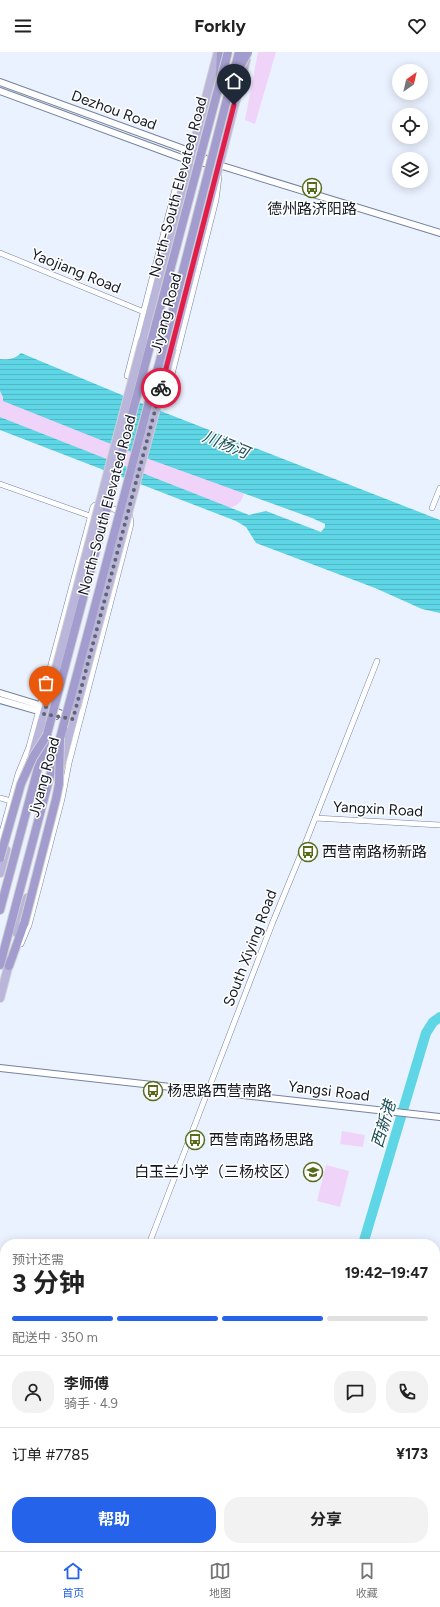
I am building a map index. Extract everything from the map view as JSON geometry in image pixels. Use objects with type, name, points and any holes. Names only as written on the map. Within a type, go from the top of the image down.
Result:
[{"type":"highway","points":[[219,52],[220,80]]},
{"type":"highway","name":"North-South Elevated Road","points":[[0,910],[228,52]]},
{"type":"highway","name":"North-South Elevated Road","points":[[0,965],[164,345],[239,52]]},
{"type":"highway","points":[[231,84],[248,52]]},
{"type":"highway","points":[[0,858],[21,784],[33,757],[47,735]]},
{"type":"highway","points":[[9,966],[24,924],[56,799],[59,784],[60,738]]},
{"type":"main road","name":"Jiyang Road","points":[[0,872],[219,52]]},
{"type":"main road","name":"Jiyang Road","points":[[0,998],[248,52]]},
{"type":"street","name":"Dezhou Road","points":[[0,82],[192,152],[219,165],[440,233]]},
{"type":"street","name":"Dezhou Road","points":[[0,91],[190,161],[219,165]]},
{"type":"street","points":[[190,161],[175,190],[127,376],[159,387],[165,387],[170,382],[216,200],[219,165]]},
{"type":"street","name":"Yaojiang Road","points":[[0,254],[144,312]]},
{"type":"street","points":[[0,484],[90,516]]},
{"type":"street","points":[[432,508],[440,488]]},
{"type":"street","points":[[0,839],[18,774],[43,707],[93,508],[95,505],[99,505],[127,513],[132,520],[69,763],[62,799],[29,925],[9,966]]},
{"type":"street","name":"South Xiying Road","points":[[151,1239],[272,924],[377,662]]},
{"type":"street","points":[[0,693],[43,707],[73,719]]},
{"type":"street","points":[[0,700],[43,707]]},
{"type":"street","points":[[0,798],[11,801]]},
{"type":"street","name":"Yangxin Road","points":[[315,818],[440,825]]},
{"type":"street","name":"Yangsi Road","points":[[0,1068],[440,1116]]},
{"type":"shaded area","points":[[258,52],[276,52],[255,124],[245,120]]},
{"type":"shaded area","points":[[0,391],[3,397],[244,493],[242,499],[237,505],[229,508],[0,417]]},
{"type":"shaded area","points":[[342,1131],[365,1135],[363,1147],[340,1144]]},
{"type":"shaded area","points":[[326,1165],[349,1171],[340,1207],[317,1201]]},
{"type":"water","name":"川杨河","points":[[21,353],[158,410],[440,520],[440,613],[422,609],[375,588],[256,543],[246,527],[236,521],[0,430],[0,417],[249,515],[266,511],[321,532],[325,527],[325,524],[312,518],[146,458],[3,401],[0,391],[0,359],[11,359]]},
{"type":"waterway","name":"西新港","points":[[364,1239],[426,1033],[433,1022],[440,1017]]},
{"type":"way so far","points":[[46,707],[44,714],[73,719],[161,388]]},
{"type":"place","name":"德州路济阳路","points":[[312,188]]},
{"type":"place","name":"西营南路杨新路","points":[[308,852]]},
{"type":"place","name":"杨思路西营南路","points":[[153,1091]]},
{"type":"place","name":"西营南路杨思路","points":[[195,1140]]},
{"type":"place","name":"白玉兰小学（三杨校区）","points":[[313,1172]]},
{"type":"route","points":[[161,388],[234,105]]}]
